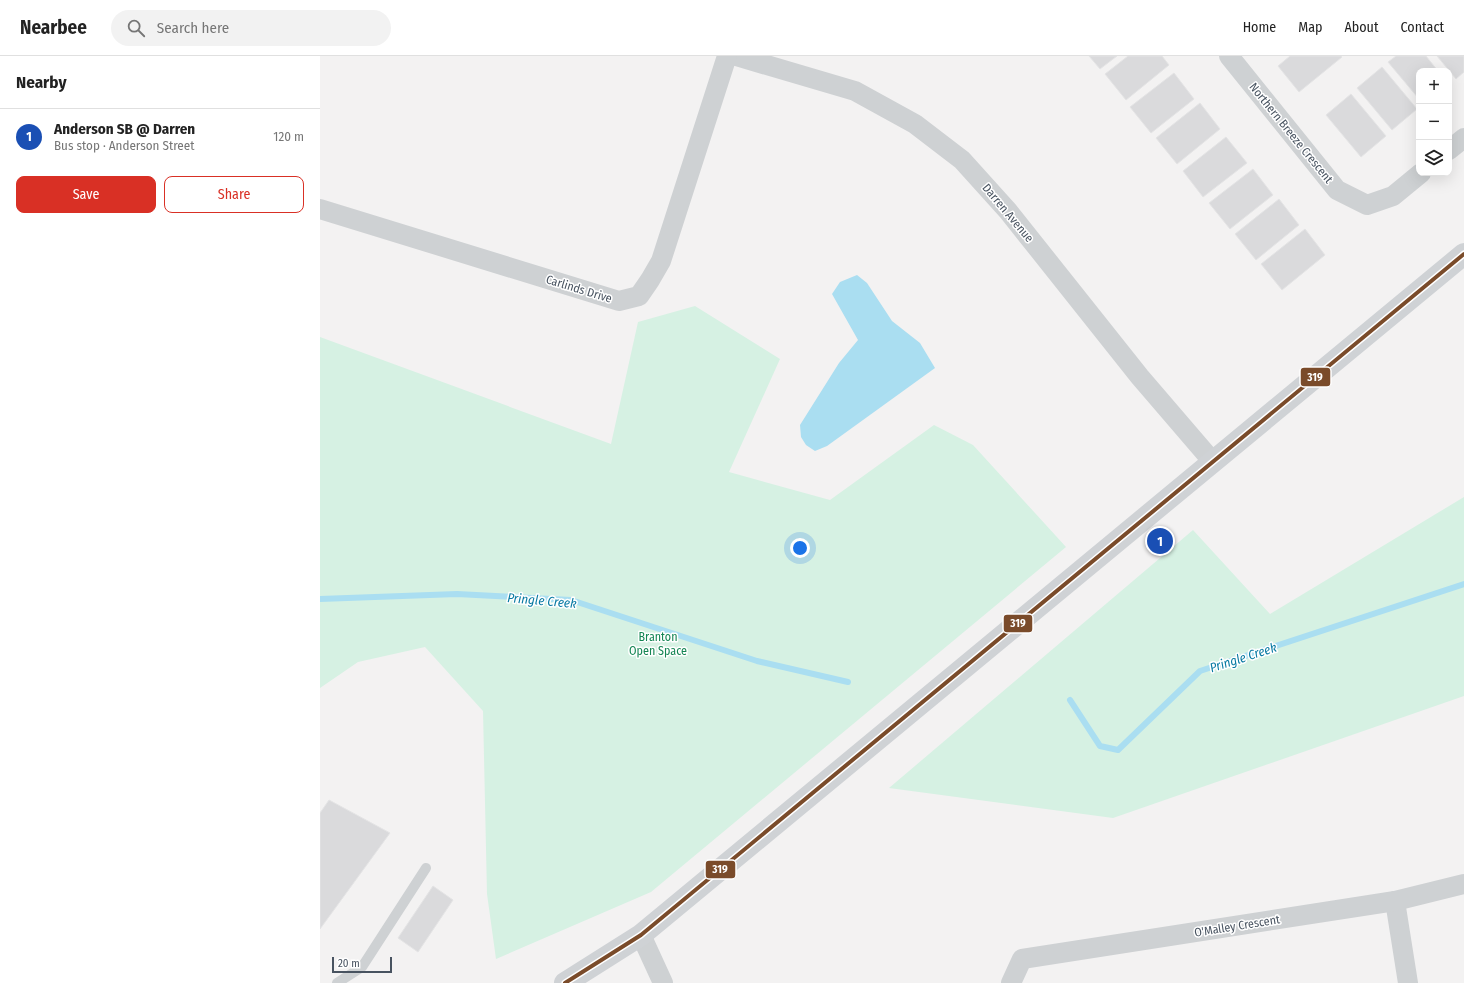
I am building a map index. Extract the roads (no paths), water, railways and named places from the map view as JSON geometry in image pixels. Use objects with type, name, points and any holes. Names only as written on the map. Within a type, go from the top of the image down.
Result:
[{"type":"street","name":"Carlinds Drive","points":[[320,210],[619,301],[639,296],[650,280],[660,261],[727,56]]},
{"type":"street","name":"Darren Avenue","points":[[736,56],[855,91],[915,124],[962,160],[1008,211],[1140,377],[1213,462]]},
{"type":"street","name":"Northern Breeze Crescent","points":[[1229,56],[1337,190],[1368,205],[1393,196],[1417,176]]},
{"type":"street","points":[[1452,148],[1464,138]]},
{"type":"street","points":[[565,983],[641,935],[1464,254]]},
{"type":"street","points":[[1408,983],[1395,901],[1464,884]]},
{"type":"street","name":"O'Malley Crescent","points":[[1011,983],[1022,959],[1395,901]]},
{"type":"street","points":[[641,935],[663,983]]},
{"type":"lane","points":[[337,983],[362,967],[426,868]]},
{"type":"water","points":[[857,275],[867,283],[892,321],[920,343],[935,368],[827,446],[815,451],[806,445],[801,437],[800,425],[839,363],[858,340],[832,294],[840,282]]},
{"type":"waterway","name":"Pringle Creek","points":[[1070,700],[1100,746],[1118,750],[1200,671],[1464,584]]},
{"type":"waterway","name":"Pringle Creek","points":[[320,599],[457,594],[571,600],[757,661],[848,682]]},
{"type":"place","name":"Anderson SB @ Darren","points":[[1160,541]]},
{"type":"park label","name":"Branton Open Space","points":[[658,644]]}]
